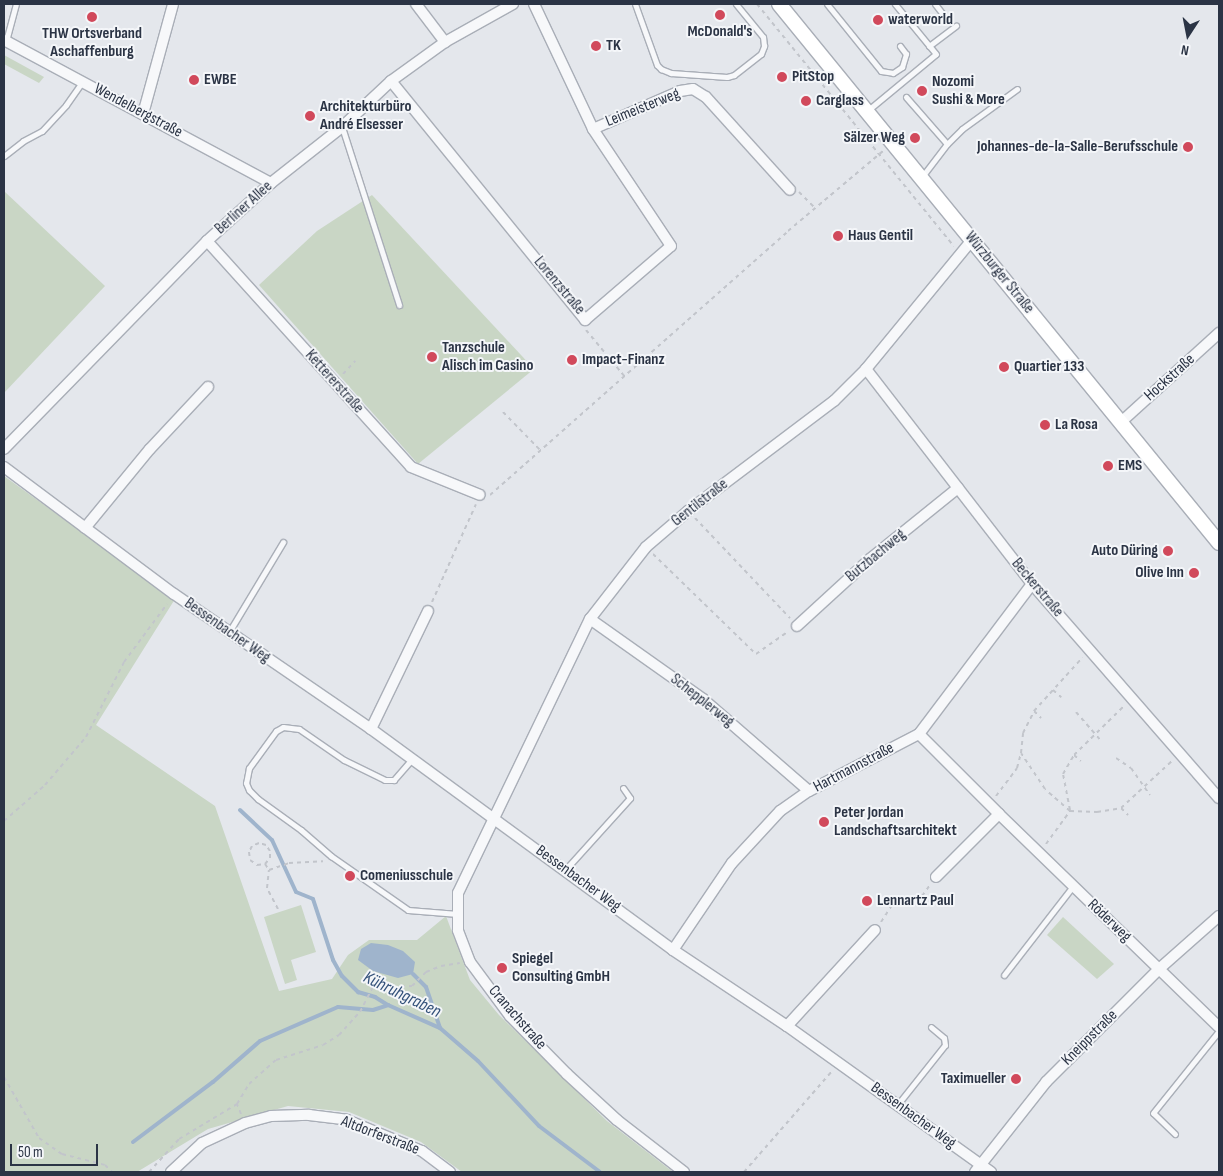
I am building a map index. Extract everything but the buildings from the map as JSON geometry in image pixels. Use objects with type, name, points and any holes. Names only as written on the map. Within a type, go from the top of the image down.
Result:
[{"type":"main road","name":"Würzburger Straße","points":[[779,4],[1219,543]]},
{"type":"street","points":[[143,114],[172,4]]},
{"type":"street","points":[[416,4],[445,42]]},
{"type":"street","name":"Berliner Allee","points":[[4,448],[207,242],[271,183],[342,127],[391,81],[445,42],[513,4]]},
{"type":"street","name":"Leimeisterweg","points":[[534,4],[593,129],[680,91],[693,90],[706,97],[790,190]]},
{"type":"street","name":"Wendelbergstraße","points":[[5,41],[271,183]]},
{"type":"street","name":"Lorenzstraße","points":[[391,81],[584,320],[671,246],[593,129]]},
{"type":"street","name":"Gentilstraße","points":[[495,818],[590,619],[646,547],[688,511],[834,401],[866,369],[972,240]]},
{"type":"street","name":"Kettererstraße","points":[[207,242],[411,467],[480,495]]},
{"type":"street","name":"Hockstraße","points":[[1120,423],[1219,333]]},
{"type":"street","name":"Beckerstraße","points":[[866,369],[1032,584],[1219,798]]},
{"type":"street","points":[[85,528],[150,449],[208,387]]},
{"type":"street","name":"Bessenbacher Weg","points":[[4,467],[174,594],[371,729],[673,950],[898,1104],[978,1169],[991,1172]]},
{"type":"street","name":"Butzbachweg","points":[[797,626],[870,559],[958,488]]},
{"type":"street","name":"Hartmannstraße","points":[[673,950],[732,863],[780,811],[809,791],[919,734],[1032,584]]},
{"type":"street","points":[[371,729],[428,611]]},
{"type":"street","name":"Schepplerweg","points":[[590,619],[703,699],[809,791]]},
{"type":"street","name":"Röderweg","points":[[919,734],[1039,854],[1219,1027]]},
{"type":"street","points":[[936,877],[999,814]]},
{"type":"street","name":"Cranachstraße","points":[[495,818],[458,894],[458,930],[470,962],[510,1016],[567,1074],[617,1120],[684,1172]]},
{"type":"street","name":"Kneippstraße","points":[[978,1169],[1046,1082],[1159,969],[1219,916]]},
{"type":"street","points":[[786,1026],[875,930]]},
{"type":"street","name":"Altdorferstraße","points":[[171,1172],[202,1143],[245,1123],[272,1116],[309,1115],[347,1120],[422,1151],[450,1172]]},
{"type":"lane","points":[[5,41],[16,4]]},
{"type":"lane","points":[[635,4],[657,64],[661,69],[671,73],[727,77],[734,75],[761,54],[764,46],[763,37],[736,4]]},
{"type":"lane","points":[[827,4],[881,71],[893,73],[902,67],[906,54],[900,46]]},
{"type":"lane","points":[[867,112],[936,54],[895,4]]},
{"type":"lane","points":[[935,4],[942,13]]},
{"type":"lane","points":[[929,46],[956,26]]},
{"type":"lane","points":[[4,156],[22,141],[42,131],[66,105],[82,81]]},
{"type":"lane","points":[[921,178],[946,144],[962,129],[1017,89]]},
{"type":"lane","points":[[906,97],[946,144]]},
{"type":"lane","points":[[342,127],[399,304]]},
{"type":"lane","points":[[229,632],[283,542]]},
{"type":"lane","points":[[412,759],[394,780],[386,780],[344,760],[299,729],[283,727],[276,731],[246,776],[249,790],[332,856],[408,910],[458,914]]},
{"type":"lane","points":[[564,870],[630,798],[623,788]]},
{"type":"lane","points":[[1004,975],[1073,886]]},
{"type":"lane","points":[[898,1104],[945,1045],[944,1038],[931,1027]]},
{"type":"lane","points":[[1175,1134],[1153,1113],[1219,1031]]},
{"type":"path","points":[[757,4],[800,54],[849,119],[881,153],[960,254]]},
{"type":"path","points":[[428,611],[480,495],[492,495],[875,158]]},
{"type":"path","points":[[790,190],[802,193],[816,208]]},
{"type":"path","points":[[584,320],[587,331],[625,377]]},
{"type":"path","points":[[345,371],[355,361]]},
{"type":"path","points":[[503,412],[541,451]]},
{"type":"path","points":[[688,511],[788,615]]},
{"type":"path","points":[[646,547],[756,654],[797,626]]},
{"type":"path","points":[[4,821],[45,785],[86,738],[124,662],[174,594]]},
{"type":"path","points":[[990,805],[1017,768],[1021,753],[1022,733],[1034,711],[1090,650]]},
{"type":"path","points":[[1054,690],[1061,697]]},
{"type":"path","points":[[1039,854],[1070,811],[1062,774],[1074,754],[1132,698]]},
{"type":"path","points":[[1034,711],[1041,718]]},
{"type":"path","points":[[1076,712],[1101,741]]},
{"type":"path","points":[[1021,753],[1045,789],[1070,811],[1097,812],[1121,808],[1181,754]]},
{"type":"path","points":[[1074,754],[1081,761]]},
{"type":"path","points":[[1116,758],[1132,768],[1150,795]]},
{"type":"path","points":[[1121,808],[1128,815]]},
{"type":"path","points":[[259,843],[266,845],[270,851],[270,858],[265,864],[257,865],[250,860],[249,852],[252,846],[259,843]]},
{"type":"path","points":[[269,870],[289,863],[321,863],[332,856]]},
{"type":"path","points":[[265,864],[269,870],[267,888],[278,909]]},
{"type":"path","points":[[875,930],[892,905],[922,896],[936,877]]},
{"type":"path","points":[[149,1172],[179,1139],[237,1104],[249,1084],[276,1060],[323,1045],[338,1035],[360,1012],[368,999],[374,983],[412,986],[426,972],[441,966],[470,962]]},
{"type":"path","points":[[744,1172],[839,1063]]},
{"type":"path","points":[[4,1077],[39,1138],[62,1154],[105,1165],[112,1172]]},
{"type":"path","points":[[237,1104],[245,1123]]},
{"type":"green space","points":[[4,55],[44,77],[39,83],[4,64]]},
{"type":"green space","points":[[4,191],[105,286],[4,393]]},
{"type":"green space","points":[[372,195],[534,369],[418,464],[259,285],[317,231]]},
{"type":"green space","points":[[4,476],[175,599],[96,725],[215,806],[279,991],[332,979],[348,955],[369,940],[417,940],[446,916],[470,980],[499,1015],[607,1121],[673,1172],[462,1172],[421,1142],[349,1112],[288,1106],[208,1129],[137,1172],[4,1172]]},
{"type":"green space","points":[[301,905],[316,952],[291,960],[297,980],[285,984],[264,917]]},
{"type":"green space","points":[[1063,917],[1114,964],[1097,979],[1047,935]]},
{"type":"water","points":[[371,943],[388,945],[403,951],[415,962],[413,974],[398,978],[373,971],[358,960],[361,949]]},
{"type":"waterway","name":"Kühruhgraben","points":[[240,810],[272,840],[296,892],[313,899],[333,960],[342,976],[358,992],[375,997],[388,1005],[440,1028],[478,1061],[539,1126],[600,1172]]},
{"type":"waterway","points":[[413,974],[426,987],[440,1028]]},
{"type":"waterway","points":[[133,1142],[213,1082],[260,1041],[338,1007],[373,1010],[388,1005]]},
{"type":"place","name":"McDonald's","points":[[720,15]]},
{"type":"place","name":"THW Ortsverband Aschaffenburg","points":[[92,17]]},
{"type":"place","name":"waterworld","points":[[878,20]]},
{"type":"place","name":"TK","points":[[596,46]]},
{"type":"place","name":"PitStop","points":[[782,77]]},
{"type":"place","name":"EWBE","points":[[194,80]]},
{"type":"place","name":"Nozomi Sushi & More","points":[[922,91]]},
{"type":"place","name":"Carglass","points":[[806,101]]},
{"type":"place","name":"Architekturbüro André Elsesser","points":[[310,116]]},
{"type":"place","name":"Sälzer Weg","points":[[915,138]]},
{"type":"place","name":"Johannes-de-la-Salle-Berufsschule","points":[[1188,147]]},
{"type":"place","name":"Haus Gentil","points":[[838,236]]},
{"type":"place","name":"Tanzschule Alisch im Casino","points":[[432,357]]},
{"type":"place","name":"Impact-Finanz","points":[[572,360]]},
{"type":"place","name":"Quartier 133","points":[[1004,367]]},
{"type":"place","name":"La Rosa","points":[[1045,425]]},
{"type":"place","name":"EMS","points":[[1108,466]]},
{"type":"place","name":"Auto Düring","points":[[1168,551]]},
{"type":"place","name":"Olive Inn","points":[[1194,573]]},
{"type":"place","name":"Peter Jordan Landschaftsarchitekt","points":[[824,822]]},
{"type":"place","name":"Comeniusschule","points":[[350,876]]},
{"type":"place","name":"Lennartz Paul","points":[[867,901]]},
{"type":"place","name":"Spiegel Consulting GmbH","points":[[502,968]]},
{"type":"place","name":"Taximueller","points":[[1016,1079]]}]
